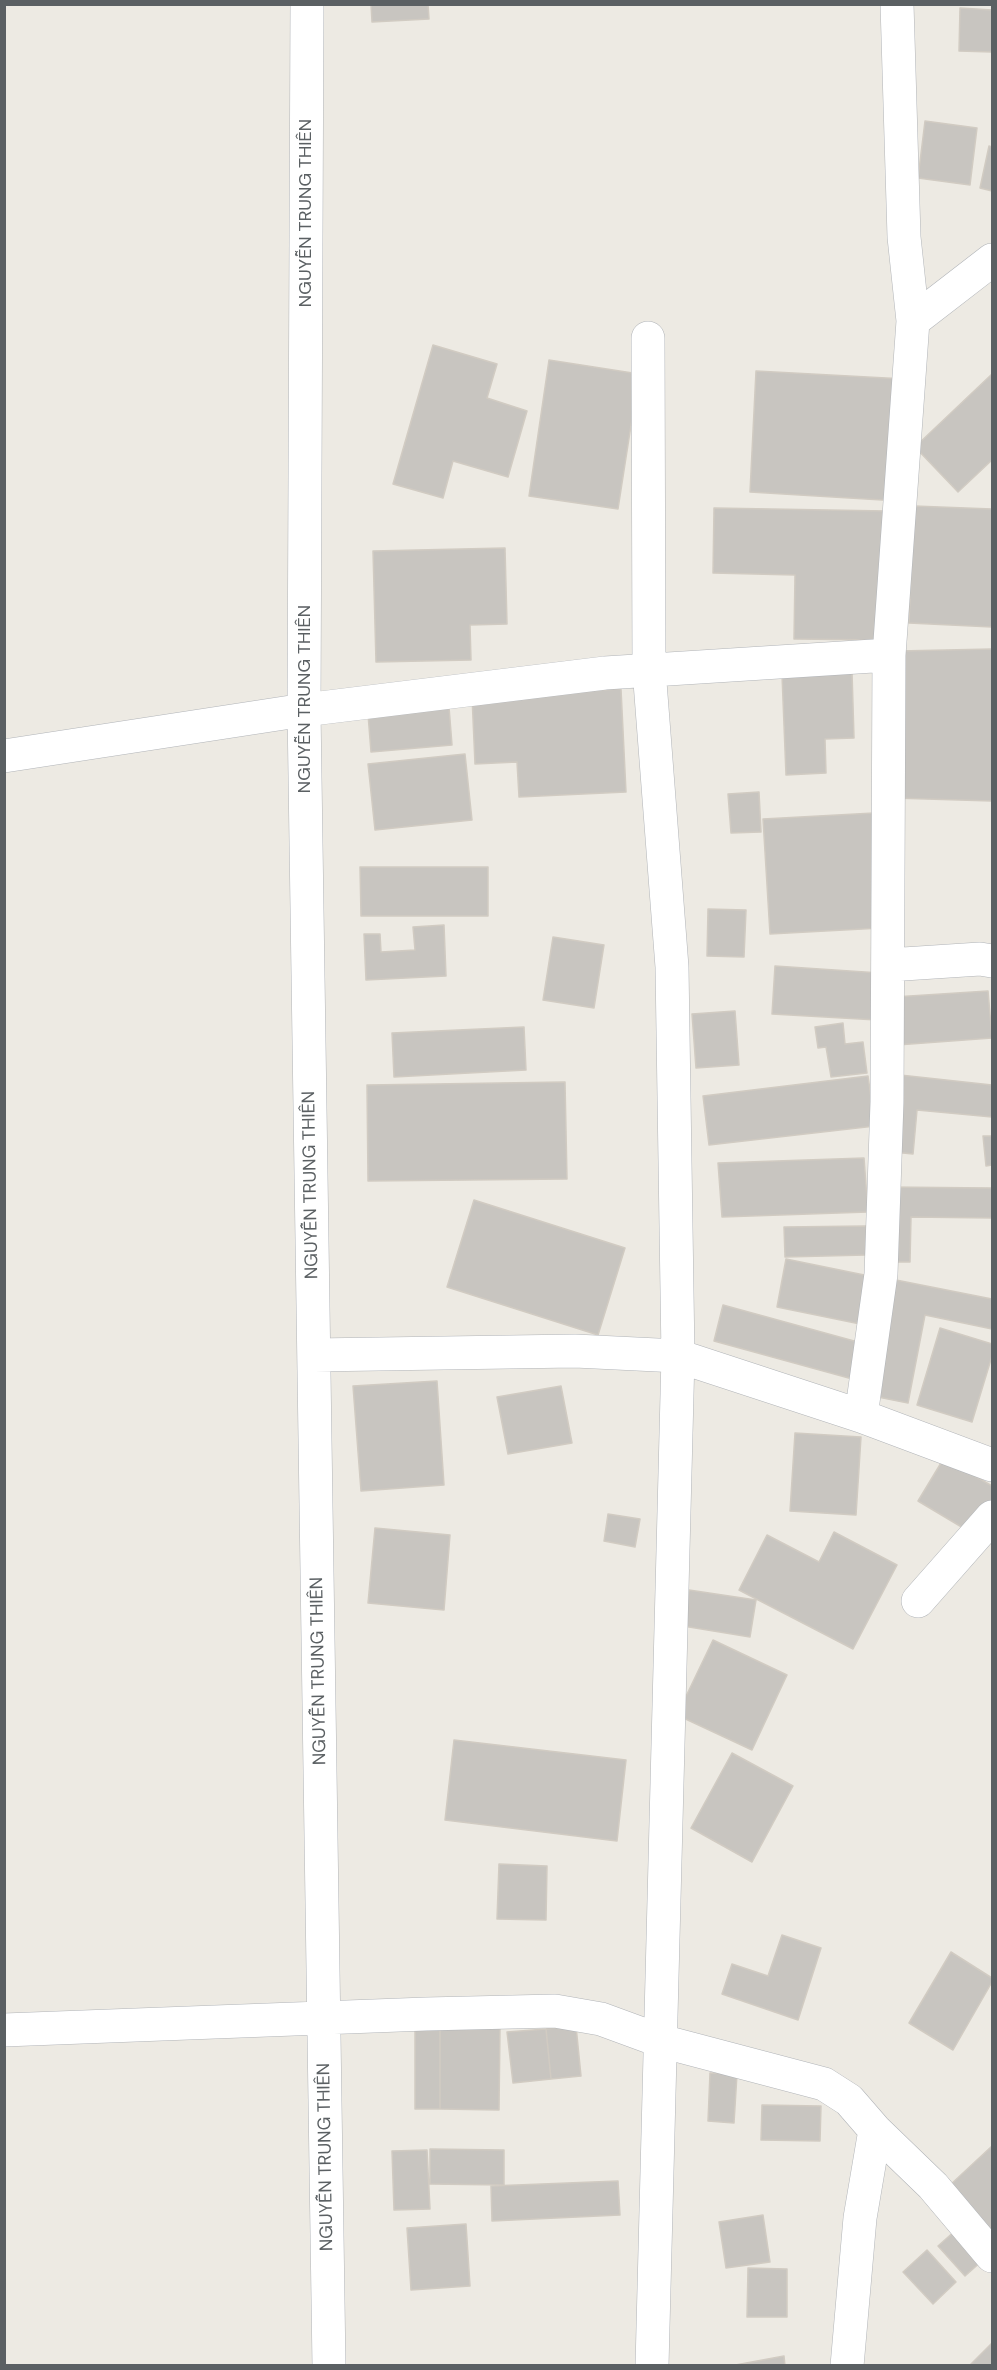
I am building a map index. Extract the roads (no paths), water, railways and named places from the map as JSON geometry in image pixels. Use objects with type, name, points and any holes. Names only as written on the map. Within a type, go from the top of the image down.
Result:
[{"type":"street","name":"NGUYỄN TRUNG THIÊN","points":[[307,4],[304,710],[329,2366]]},
{"type":"street","points":[[861,1416],[881,1274],[887,1102],[889,655],[913,321],[904,237],[897,4]]},
{"type":"street","points":[[913,321],[993,260]]},
{"type":"street","points":[[648,338],[650,669],[672,967],[678,1356],[652,2366]]},
{"type":"street","points":[[4,756],[304,710],[650,669],[889,655]]},
{"type":"street","points":[[888,965],[980,959],[993,961]]},
{"type":"street","points":[[314,1355],[575,1351],[678,1356],[861,1416],[993,1465]]},
{"type":"street","points":[[918,1601],[993,1517]]},
{"type":"street","points":[[4,2030],[555,2011],[601,2019],[661,2041],[824,2084],[849,2100],[875,2130],[933,2186],[993,2256]]},
{"type":"street","points":[[847,2366],[860,2218],[875,2130]]}]
